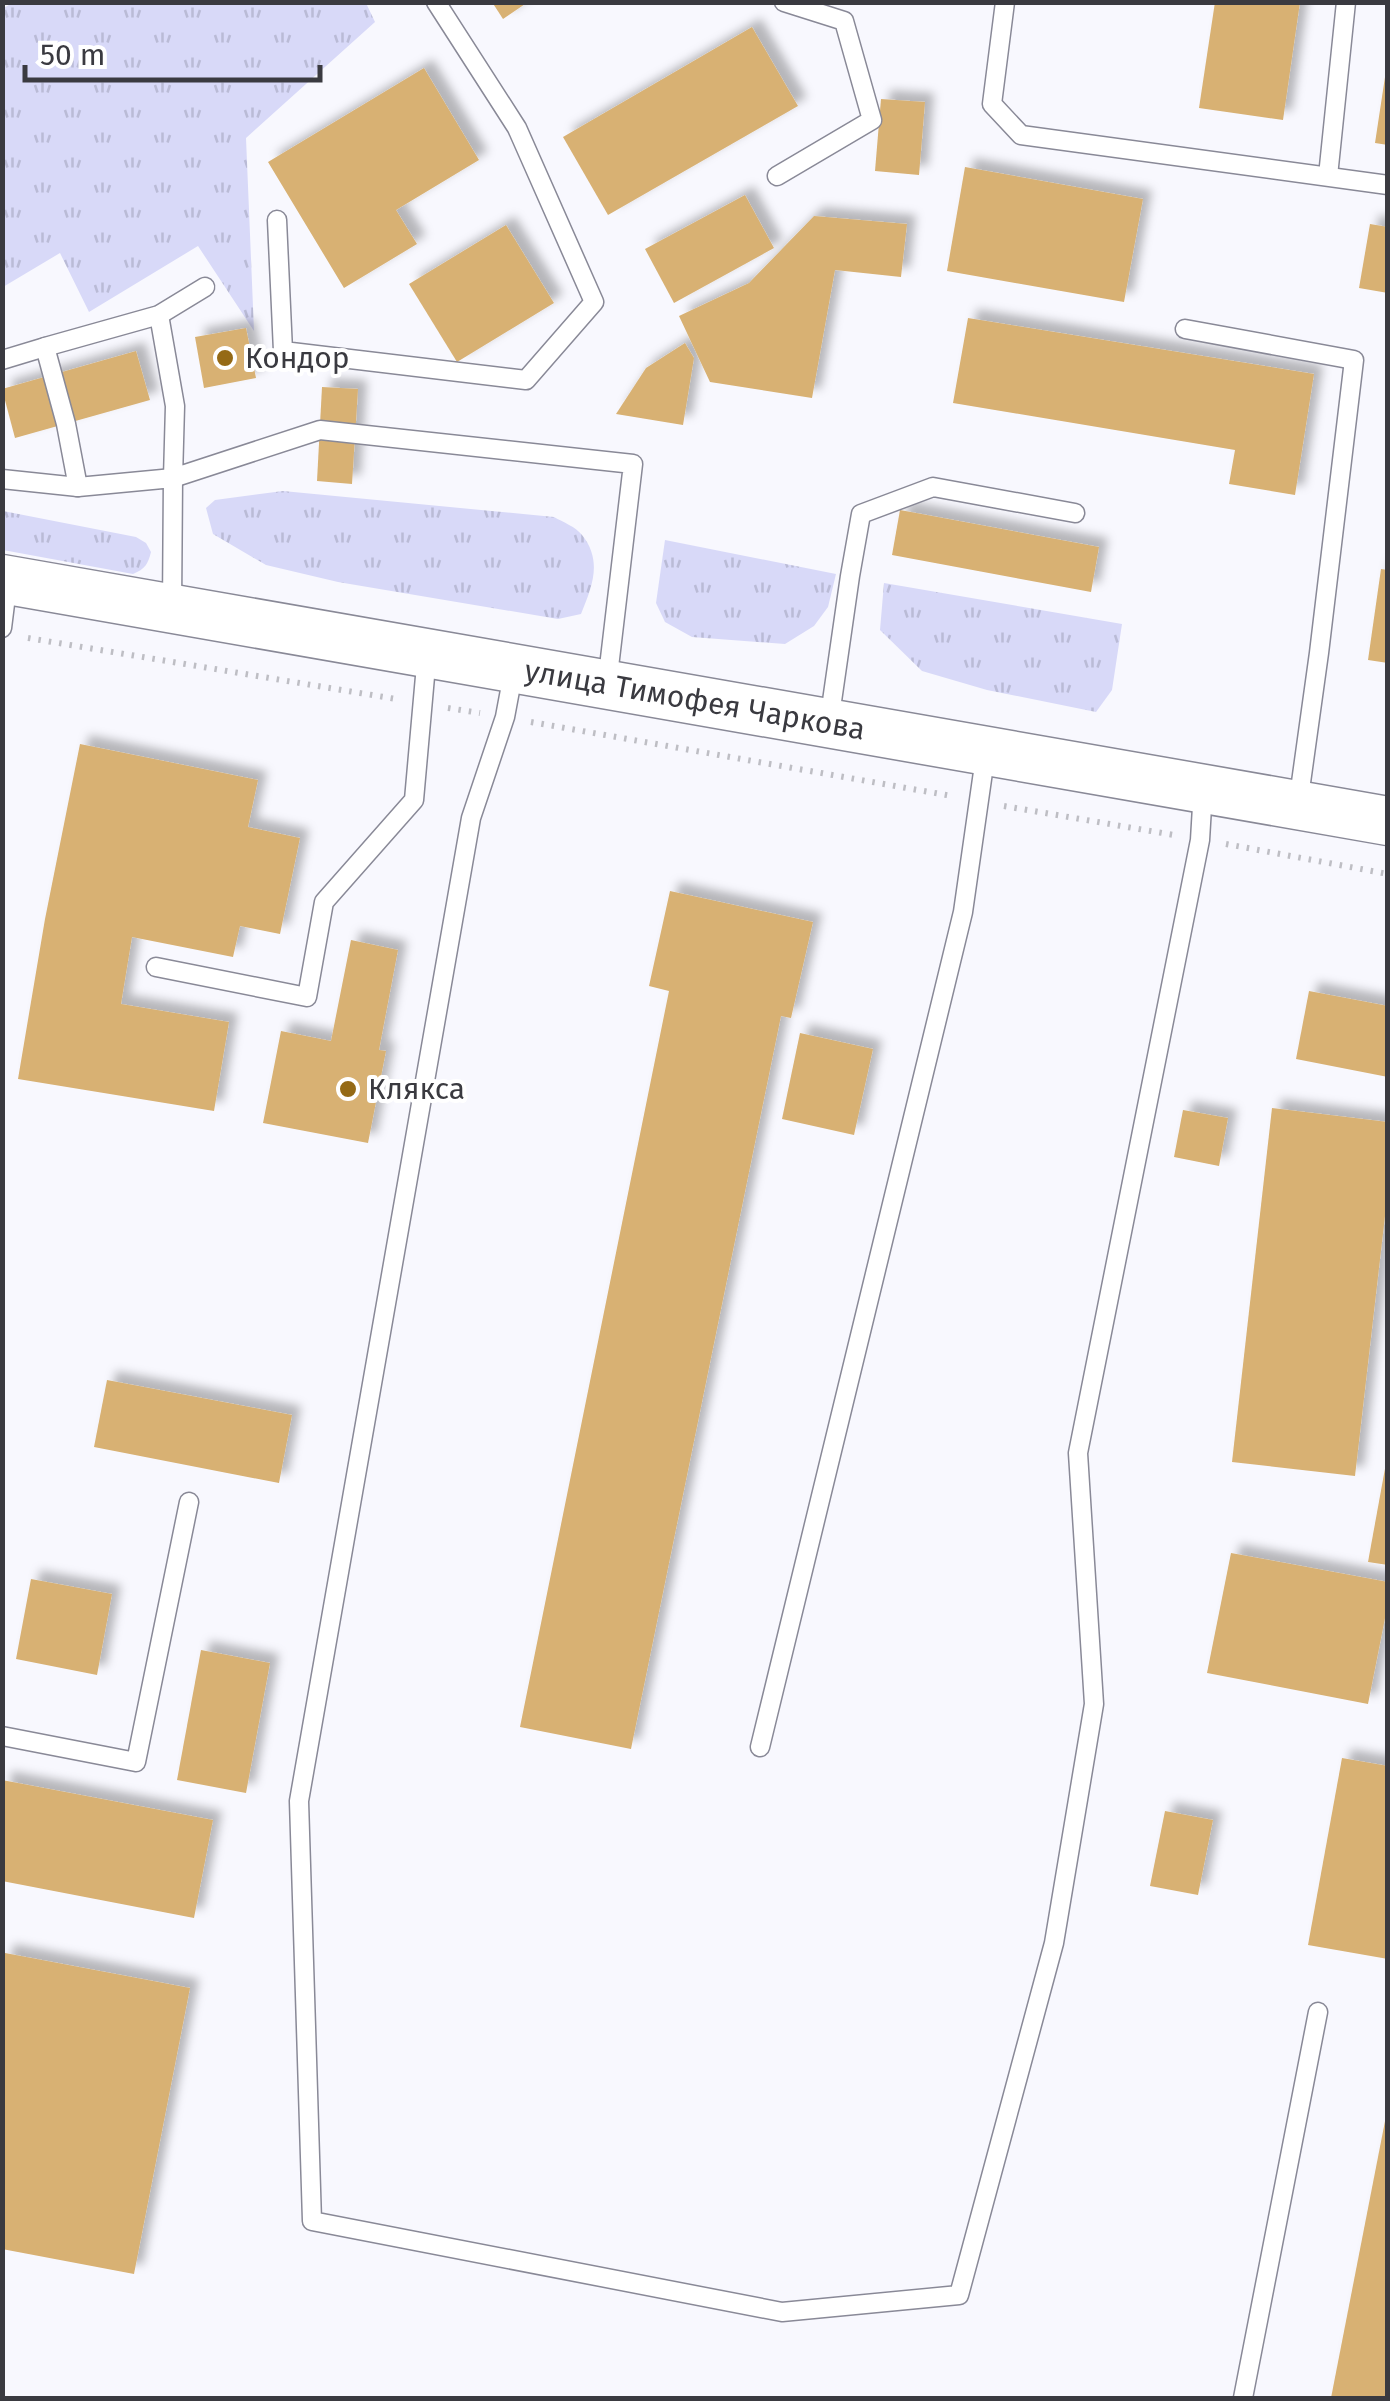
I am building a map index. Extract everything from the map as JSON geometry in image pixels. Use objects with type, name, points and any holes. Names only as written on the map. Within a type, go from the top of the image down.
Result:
[{"type":"main road","name":"улица Тимофея Чаркова","points":[[5,580],[1388,820]]},
{"type":"lane","points":[[276,220],[283,351],[526,380],[594,302],[517,128],[436,2]]},
{"type":"lane","points":[[776,176],[872,120],[844,21],[784,2]]},
{"type":"lane","points":[[1006,2],[992,104],[1021,136],[1388,185]]},
{"type":"lane","points":[[1328,176],[1346,2]]},
{"type":"lane","points":[[2,360],[159,315],[205,288]]},
{"type":"lane","points":[[159,315],[174,406],[172,608]]},
{"type":"lane","points":[[1185,329],[1354,360],[1298,805]]},
{"type":"lane","points":[[45,347],[78,486]]},
{"type":"lane","points":[[2,479],[78,486],[173,478],[320,430],[633,464],[607,684]]},
{"type":"lane","points":[[829,722],[862,514],[933,488],[1075,513]]},
{"type":"lane","points":[[2,628],[5,580]]},
{"type":"lane","points":[[156,966],[307,998],[324,902],[414,800],[427,653]]},
{"type":"lane","points":[[514,668],[504,717],[471,818],[299,1801],[312,2221],[782,2312],[960,2296],[1054,1943],[1094,1704],[1078,1454],[1200,840],[1203,788]]},
{"type":"lane","points":[[760,1747],[962,912],[986,750]]},
{"type":"lane","points":[[2,1736],[136,1762],[189,1502]]},
{"type":"lane","points":[[1243,2398],[1318,2012]]},
{"type":"path","points":[[22,637],[504,717],[1388,874]]},
{"type":"green space","points":[[14,2],[366,3],[375,22],[246,138],[254,331],[198,246],[89,312],[60,253],[3,287],[2,9]]},
{"type":"green space","points":[[283,491],[554,517],[576,530],[588,545],[594,564],[589,594],[581,614],[558,619],[338,582],[266,565],[213,534],[206,508],[215,500]]},
{"type":"green space","points":[[3,511],[136,537],[146,543],[150,556],[143,568],[133,574],[3,550]]},
{"type":"green space","points":[[665,540],[836,574],[828,607],[814,626],[785,644],[692,637],[665,622],[656,603]]},
{"type":"green space","points":[[884,583],[1122,624],[1112,690],[1096,712],[987,690],[922,671],[880,630]]},
{"type":"building","points":[[492,2],[528,2],[503,19]]},
{"type":"building","points":[[1215,2],[1300,2],[1283,120],[1199,108]]},
{"type":"building","points":[[752,27],[798,106],[608,215],[563,137]]},
{"type":"building","points":[[424,68],[479,160],[396,210],[417,244],[344,288],[268,162]]},
{"type":"building","points":[[1388,77],[1388,145],[1375,143]]},
{"type":"building","points":[[881,99],[925,102],[919,175],[875,171]]},
{"type":"building","points":[[965,167],[1143,199],[1124,302],[947,271]]},
{"type":"building","points":[[745,195],[774,248],[674,303],[645,249]]},
{"type":"building","points":[[814,216],[907,224],[901,277],[835,270],[812,398],[710,382],[679,316],[749,283]]},
{"type":"building","points":[[1370,224],[1388,227],[1388,293],[1359,288]]},
{"type":"building","points":[[506,225],[554,303],[457,362],[409,284]]},
{"type":"building","points":[[968,318],[1314,374],[1295,495],[1229,484],[1235,450],[953,403]]},
{"type":"building","name":"Кондор","points":[[246,328],[256,378],[204,388],[195,337]]},
{"type":"building","points":[[685,343],[694,358],[683,425],[616,414],[646,368]]},
{"type":"building","points":[[136,351],[150,400],[15,438],[2,389]]},
{"type":"building","points":[[322,387],[358,389],[352,484],[317,481]]},
{"type":"building","points":[[900,510],[1099,547],[1091,592],[892,555]]},
{"type":"building","points":[[1381,569],[1388,570],[1388,663],[1368,660]]},
{"type":"building","points":[[80,744],[258,780],[248,827],[300,838],[280,934],[240,926],[233,957],[132,937],[121,1004],[229,1022],[214,1111],[18,1079]]},
{"type":"building","points":[[670,891],[813,922],[791,1018],[781,1016],[631,1749],[520,1727],[669,991],[649,986]]},
{"type":"building","points":[[351,940],[398,950],[379,1050],[386,1051],[368,1143],[263,1123],[281,1031],[331,1041]]},
{"type":"building","points":[[1309,991],[1388,1006],[1388,1077],[1296,1059]]},
{"type":"building","points":[[800,1033],[873,1049],[854,1135],[782,1119]]},
{"type":"building","points":[[1272,1108],[1388,1122],[1388,1190],[1355,1476],[1232,1462]]},
{"type":"building","points":[[1183,1110],[1228,1118],[1219,1166],[1174,1157]]},
{"type":"building","points":[[107,1380],[292,1415],[279,1483],[94,1447]]},
{"type":"building","points":[[1388,1464],[1388,1565],[1368,1562]]},
{"type":"building","points":[[1231,1553],[1388,1582],[1388,1603],[1368,1704],[1207,1673]]},
{"type":"building","points":[[31,1579],[112,1594],[97,1675],[16,1659]]},
{"type":"building","points":[[201,1650],[270,1663],[246,1793],[177,1780]]},
{"type":"building","points":[[1342,1758],[1388,1766],[1388,1959],[1308,1945]]},
{"type":"building","points":[[2,1780],[213,1820],[194,1918],[2,1881]]},
{"type":"building","points":[[1165,1811],[1213,1820],[1198,1895],[1150,1886]]},
{"type":"building","points":[[5,1953],[190,1988],[134,2274],[2,2249]]},
{"type":"building","points":[[1386,2116],[1388,2398],[1331,2398]]},
{"type":"place","name":"Кондор","points":[[225,358]]},
{"type":"place","name":"Клякса","points":[[348,1089]]}]
